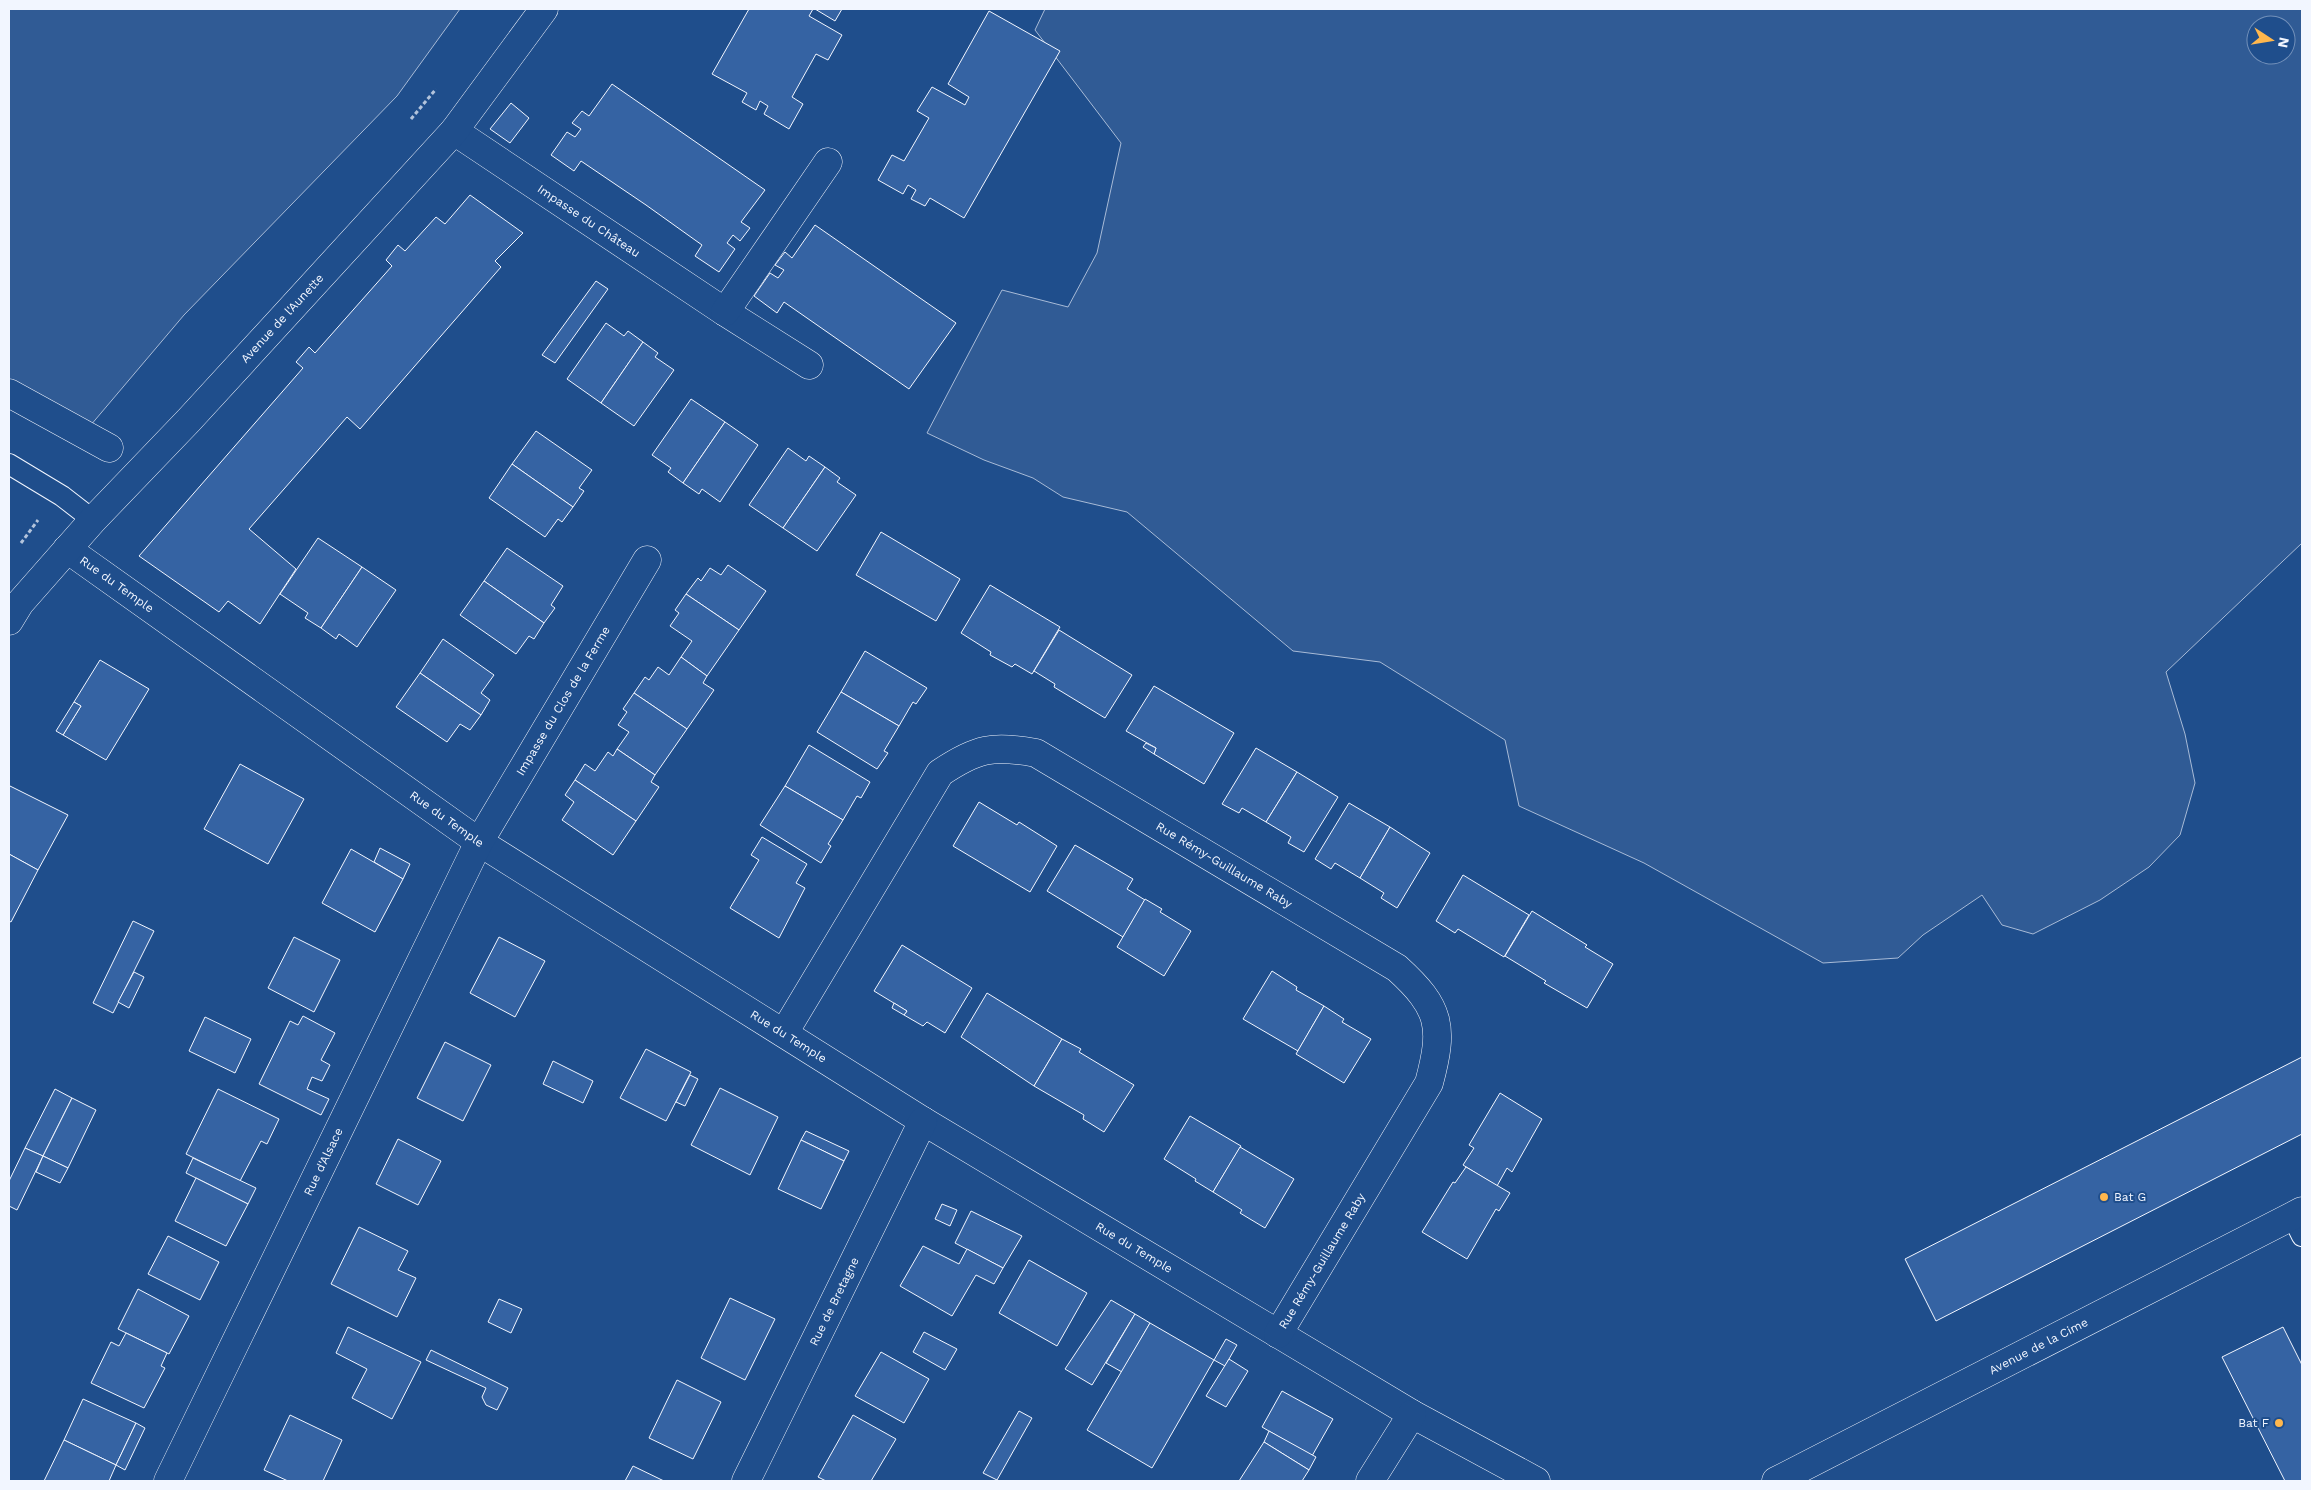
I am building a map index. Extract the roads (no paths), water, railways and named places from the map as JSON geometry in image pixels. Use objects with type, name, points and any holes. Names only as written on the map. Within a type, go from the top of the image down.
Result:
[{"type":"street","name":"Avenue de l'Aunette","points":[[9,621],[20,603],[67,549],[189,420],[454,131],[544,9]]},
{"type":"street","name":"Impasse du Château","points":[[454,131],[725,312],[809,364]]},
{"type":"street","points":[[725,312],[828,162]]},
{"type":"street","points":[[9,393],[109,448]]},
{"type":"street","name":"Rue du Temple","points":[[67,549],[480,842],[923,1121],[1412,1414],[1536,1481]]},
{"type":"street","name":"Impasse du Clos de la Ferme","points":[[480,842],[647,560]]},
{"type":"street","name":"Rue Rémy-Guillaume Raby","points":[[784,1033],[940,772],[962,758],[980,750],[1008,748],[1036,752],[1398,968],[1417,986],[1432,1007],[1438,1052],[1428,1083],[1278,1334]]},
{"type":"street","name":"Rue d'Alsace","points":[[168,1481],[480,842]]},
{"type":"street","name":"Rue de Bretagne","points":[[746,1481],[923,1121]]},
{"type":"street","name":"Avenue de la Cime","points":[[1776,1481],[2299,1221]]},
{"type":"street","points":[[1370,1481],[1412,1414]]},
{"type":"lane","points":[[9,464],[62,496],[94,520]]},
{"type":"place","name":"Bat G","points":[[2104,1197]]},
{"type":"place","name":"Bat F","points":[[2279,1423]]}]
